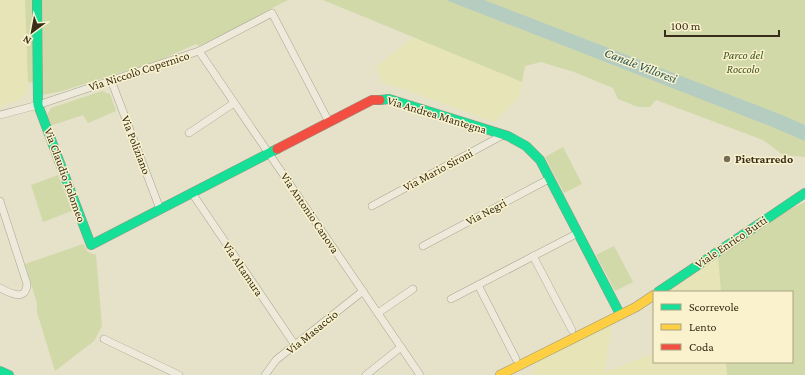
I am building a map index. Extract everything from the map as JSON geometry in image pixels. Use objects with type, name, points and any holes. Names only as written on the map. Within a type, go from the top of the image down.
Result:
[{"type":"street","points":[[37,0],[38,105]]},
{"type":"street","name":"Via Niccolò Copernico","points":[[0,115],[38,105],[199,51],[272,13],[329,122]]},
{"type":"street","name":"Via Antonio Canova","points":[[199,51],[420,375]]},
{"type":"street","name":"Via Poliziano","points":[[111,80],[160,209]]},
{"type":"street","name":"Via Andrea Mantegna","points":[[91,245],[372,100],[384,98],[395,100],[518,140],[534,152],[620,314]]},
{"type":"street","points":[[189,133],[234,103]]},
{"type":"street","name":"Via Claudio Tolomeo","points":[[38,105],[91,245]]},
{"type":"street","name":"Via Mario Sironi","points":[[372,206],[503,135]]},
{"type":"street","name":"Via Negri","points":[[424,246],[549,179]]},
{"type":"street","name":"Via Altamura","points":[[192,193],[295,345]]},
{"type":"street","name":"Viale Enrico Butti","points":[[659,291],[805,193]]},
{"type":"street","points":[[0,201],[27,284],[24,293],[17,295],[0,288]]},
{"type":"street","points":[[451,299],[578,233]]},
{"type":"street","points":[[533,256],[572,330]]},
{"type":"street","points":[[478,285],[516,359]]},
{"type":"street","points":[[378,313],[413,289]]},
{"type":"street","name":"Via Masaccio","points":[[267,374],[276,360],[363,291]]},
{"type":"street","points":[[500,375],[636,307],[653,295]]},
{"type":"street","points":[[104,339],[165,372],[179,375]]},
{"type":"street","points":[[366,375],[401,346]]},
{"type":"street","points":[[0,371],[9,375]]},
{"type":"shaded area","points":[[0,0],[25,0],[28,89],[27,93],[22,98],[0,107]]},
{"type":"shaded area","points":[[441,15],[506,39],[526,66],[519,97],[495,122],[382,82],[376,67]]},
{"type":"shaded area","points":[[718,256],[721,291],[666,291]]},
{"type":"shaded area","points":[[613,321],[604,373],[653,353],[653,363],[726,363],[727,375],[533,375],[535,361]]},
{"type":"green space","points":[[25,0],[33,0],[34,83],[28,82]]},
{"type":"green space","points":[[41,0],[288,0],[199,46],[196,44],[160,60],[62,91],[42,95]]},
{"type":"green space","name":"Parco del Roccolo","points":[[323,0],[805,0],[805,157],[783,155],[763,140],[656,100],[650,107],[638,107],[618,99],[613,88],[574,72],[541,62],[525,66],[522,82]]},
{"type":"green space","points":[[102,91],[110,94],[116,111],[88,123],[83,115],[50,126],[46,117],[51,108]]},
{"type":"green space","points":[[563,147],[582,184],[564,193],[545,157]]},
{"type":"green space","points":[[58,175],[72,211],[43,222],[31,185]]},
{"type":"green space","points":[[805,202],[805,375],[727,375],[726,363],[793,363],[793,291],[721,291],[718,256],[774,217]]},
{"type":"green space","points":[[83,244],[88,252],[96,255],[102,326],[94,341],[55,371],[37,312],[37,303],[25,264]]},
{"type":"green space","points":[[614,246],[633,282],[615,291],[596,255]]},
{"type":"water","name":"Canale Villoresi","points":[[446,0],[484,0],[782,115],[805,125],[805,141],[770,126]]},
{"type":"traffic: fast","points":[[37,0],[38,105],[91,245],[277,149]]},
{"type":"traffic: fast","points":[[380,100],[389,99],[508,136],[526,146],[540,160],[620,314]]},
{"type":"traffic: fast","points":[[659,291],[805,193]]},
{"type":"traffic: fast","points":[[0,371],[9,375]]},
{"type":"traffic: slow","points":[[500,375],[636,307],[653,296]]},
{"type":"traffic: jam","points":[[277,149],[372,100],[380,100]]},
{"type":"place","name":"Pietrarredo","points":[[727,159]]}]
